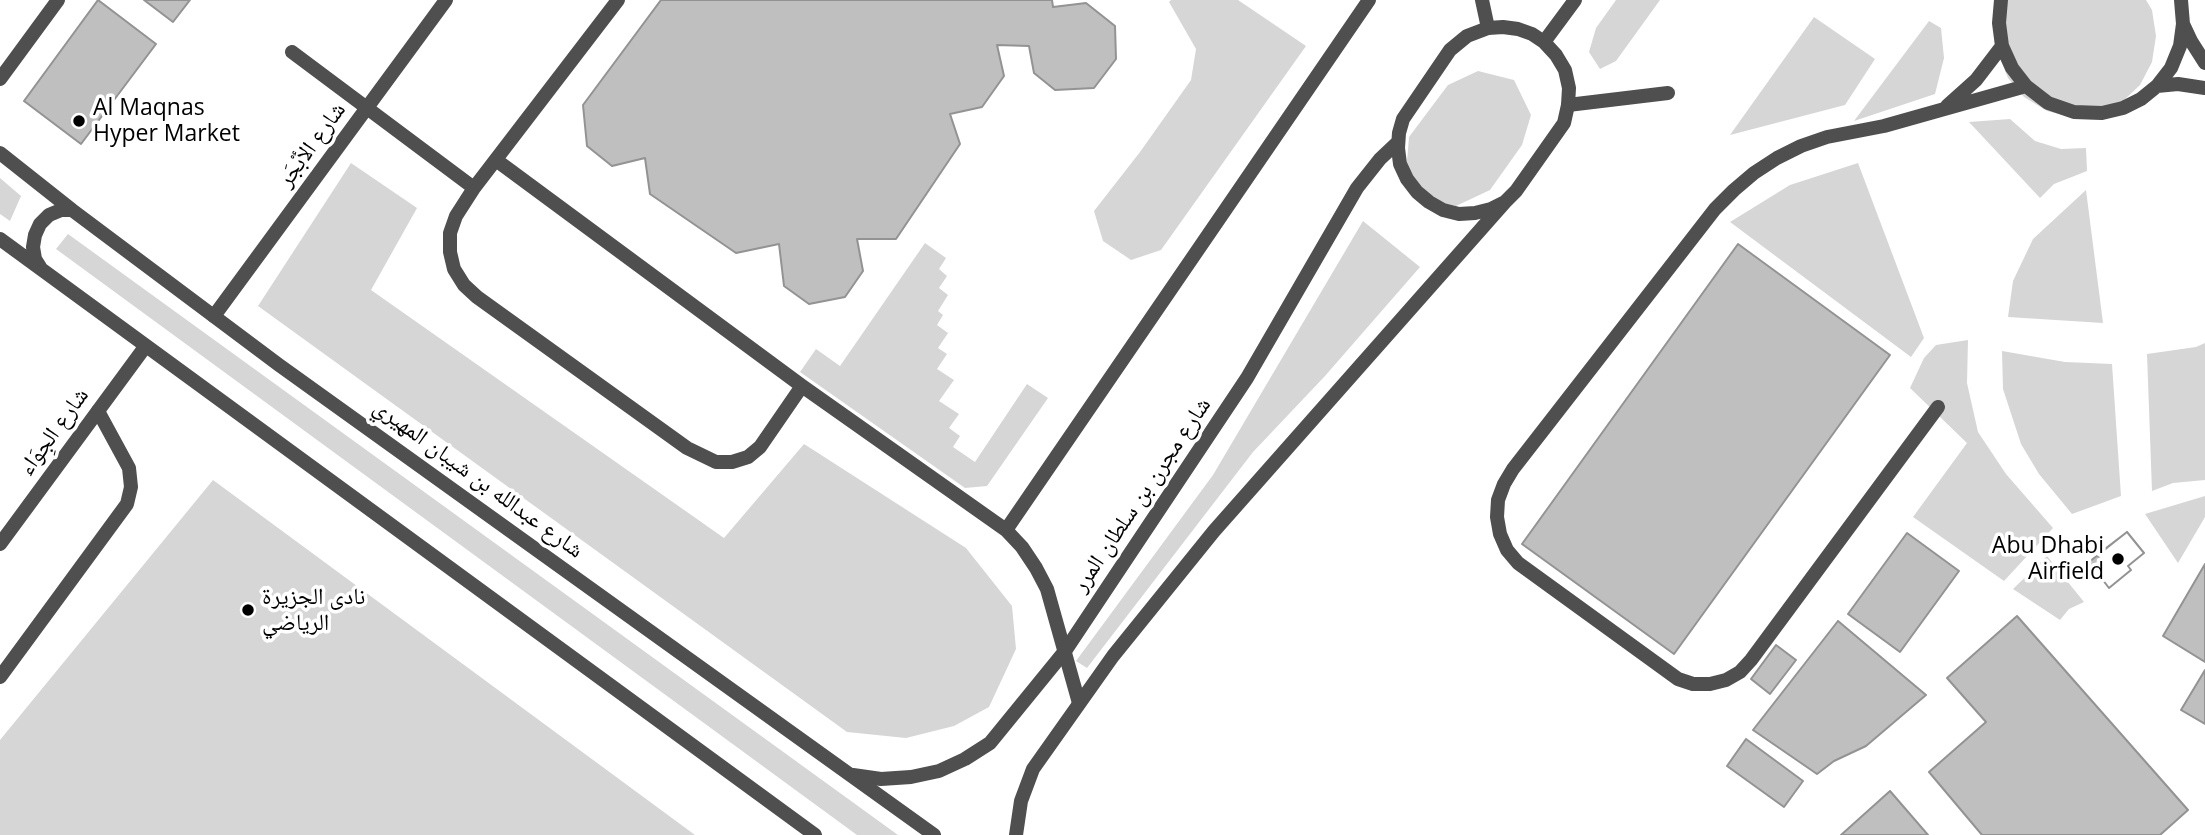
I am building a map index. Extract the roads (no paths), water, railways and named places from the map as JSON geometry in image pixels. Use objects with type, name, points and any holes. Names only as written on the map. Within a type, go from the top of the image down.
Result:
[{"type":"street","points":[[0,79],[58,0]]},
{"type":"street","name":"شارع الأبْجَر","points":[[214,316],[446,0]]},
{"type":"street","points":[[618,0],[474,188],[456,216],[450,233],[454,270],[464,285],[477,297],[687,448],[716,462],[732,462],[748,457],[760,447],[802,386]]},
{"type":"street","points":[[1006,530],[1369,0]]},
{"type":"street","points":[[1482,0],[1488,28]]},
{"type":"street","points":[[1544,42],[1575,0]]},
{"type":"street","points":[[2001,0],[1999,23],[2002,46],[2012,68],[2026,86],[2048,103],[2074,112],[2102,113],[2123,108],[2141,99],[2158,86],[2171,68],[2180,46],[2183,24],[2180,0]]},
{"type":"street","points":[[2183,24],[2205,62]]},
{"type":"street","points":[[1016,835],[1021,801],[1033,769],[1154,603],[1214,531],[1516,191],[1564,122],[1569,105],[1569,88],[1565,71],[1556,55],[1532,34],[1518,29],[1488,28],[1467,36],[1450,50],[1403,119],[1398,142],[1400,164],[1417,192],[1443,210],[1459,214],[1475,213],[1505,202]]},
{"type":"street","points":[[1944,109],[1976,80],[2002,46]]},
{"type":"street","points":[[292,52],[474,188]]},
{"type":"street","points":[[2158,86],[2178,84],[2205,88]]},
{"type":"street","points":[[1938,408],[1751,660],[1740,672],[1726,680],[1693,684],[1678,679],[1518,563],[1507,550],[1500,534],[1497,517],[1499,500],[1513,469],[1715,209],[1734,190],[1754,173],[1801,146],[2026,86]]},
{"type":"street","points":[[1569,105],[1668,93]]},
{"type":"street","name":"شارع مجرن بن سلطان المرر","points":[[853,775],[881,779],[911,777],[939,771],[965,760],[990,743],[1065,651],[1247,378],[1357,188],[1380,159],[1398,142]]},
{"type":"street","name":"شارع عبدالله بن شيبان المهيري","points":[[0,153],[72,210],[313,389],[934,835]]},
{"type":"street","points":[[496,160],[802,386],[1006,530],[1022,547],[1047,589],[1079,703]]},
{"type":"street","points":[[41,270],[33,247],[40,224],[49,215],[61,210],[72,210]]},
{"type":"street","points":[[0,239],[815,835]]},
{"type":"street","name":"شارع الجِوَاء","points":[[0,544],[145,347]]},
{"type":"street","points":[[0,677],[127,505],[131,487],[129,468],[98,411]]},
{"type":"place","name":"Al Maqnas Hyper Market","points":[[79,121]]},
{"type":"place","name":"Abu Dhabi Airfield","points":[[2118,559]]},
{"type":"place","name":"نادى الجزيرة الرياضي","points":[[248,610]]}]
